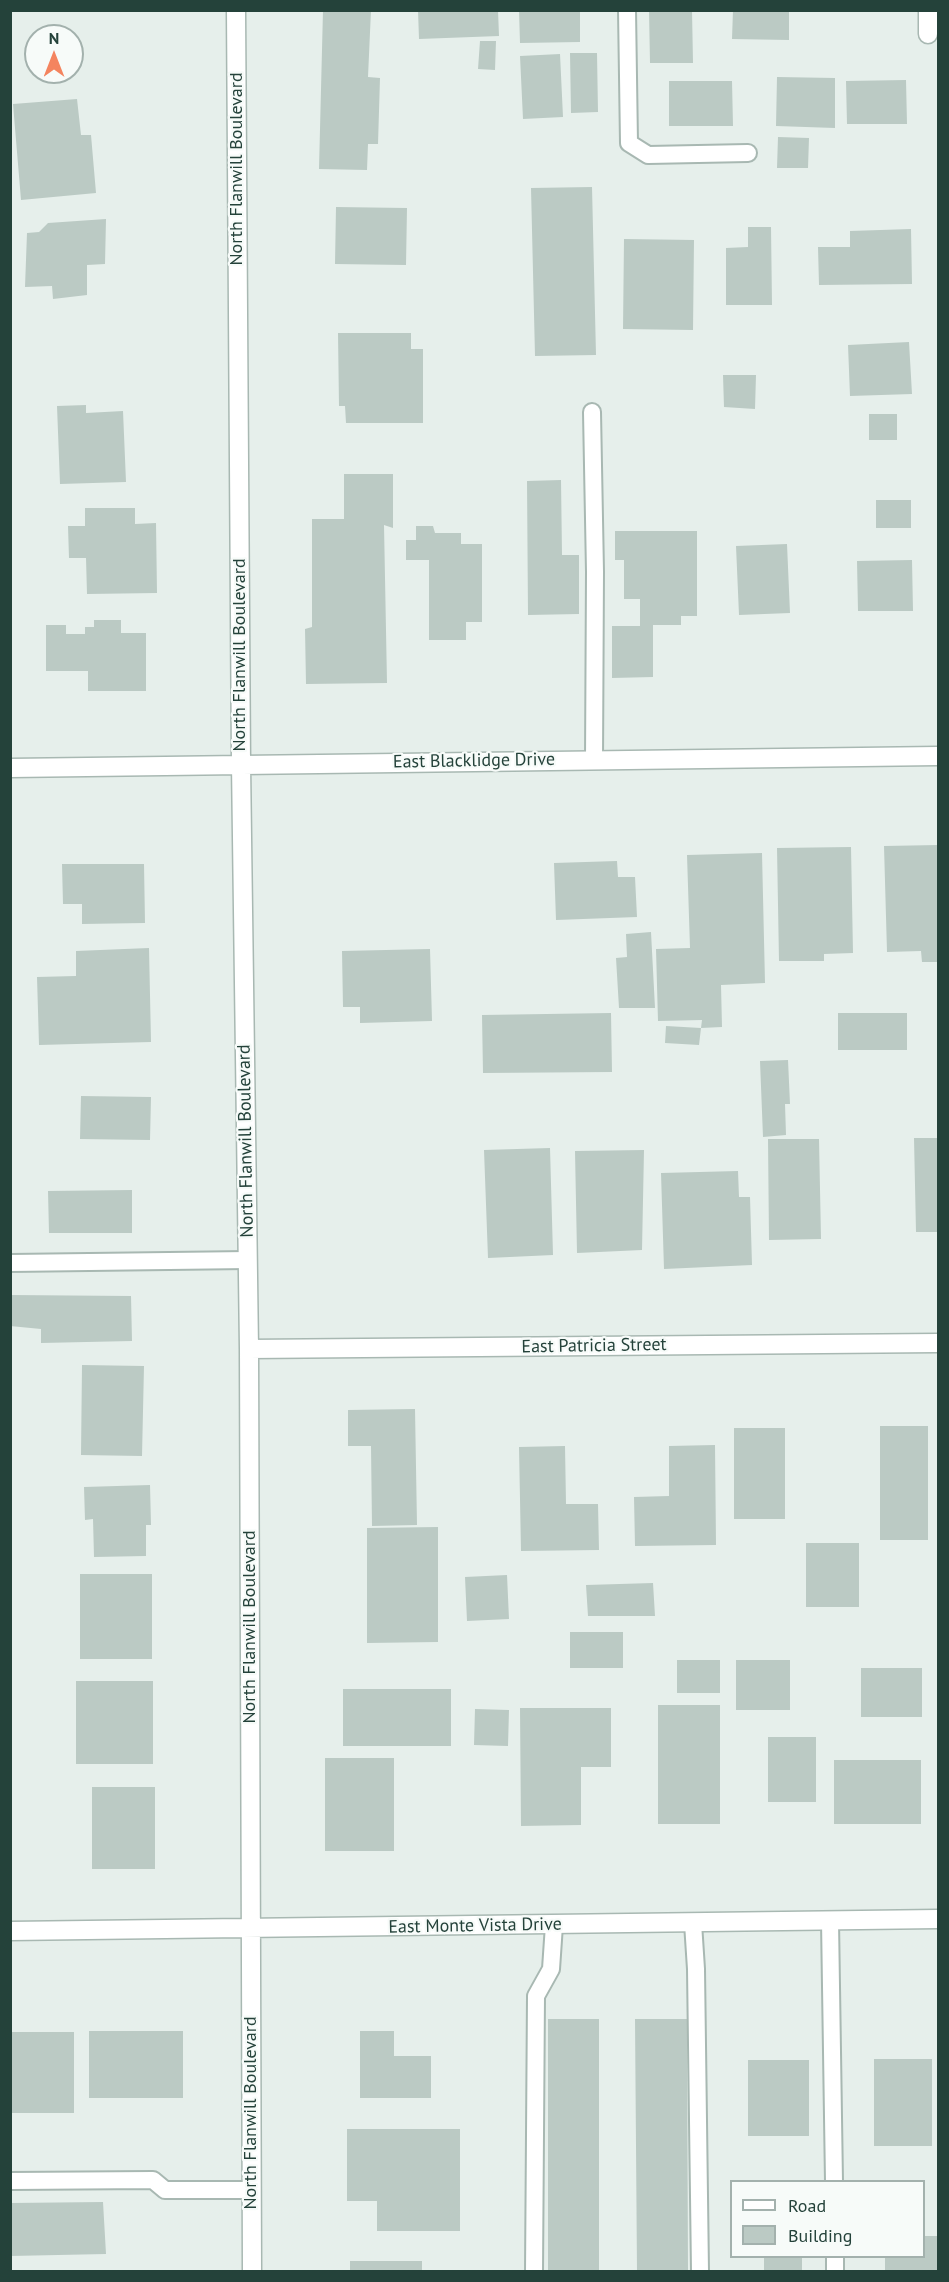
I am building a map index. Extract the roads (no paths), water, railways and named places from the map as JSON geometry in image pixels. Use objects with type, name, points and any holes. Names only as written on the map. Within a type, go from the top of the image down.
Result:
[{"type":"street","name":"North Flanwill Boulevard","points":[[236,10],[241,764],[249,1349],[252,2271]]},
{"type":"street","points":[[928,10],[928,34]]},
{"type":"street","name":"East Blacklidge Drive","points":[[10,768],[939,756]]},
{"type":"street","name":"East Patricia Street","points":[[249,1349],[939,1343]]},
{"type":"street","name":"East Monte Vista Drive","points":[[10,1931],[939,1919]]},
{"type":"lane","points":[[627,10],[629,143],[648,155],[748,153]]},
{"type":"lane","points":[[592,412],[596,572],[594,760]]},
{"type":"lane","points":[[10,1263],[248,1260]]},
{"type":"lane","points":[[830,1921],[834,2180]]},
{"type":"lane","points":[[693,1923],[696,1969],[700,2271]]},
{"type":"lane","points":[[534,2271],[536,1996],[551,1969],[554,1925]]},
{"type":"lane","points":[[10,2181],[153,2180],[165,2190],[251,2190]]}]
